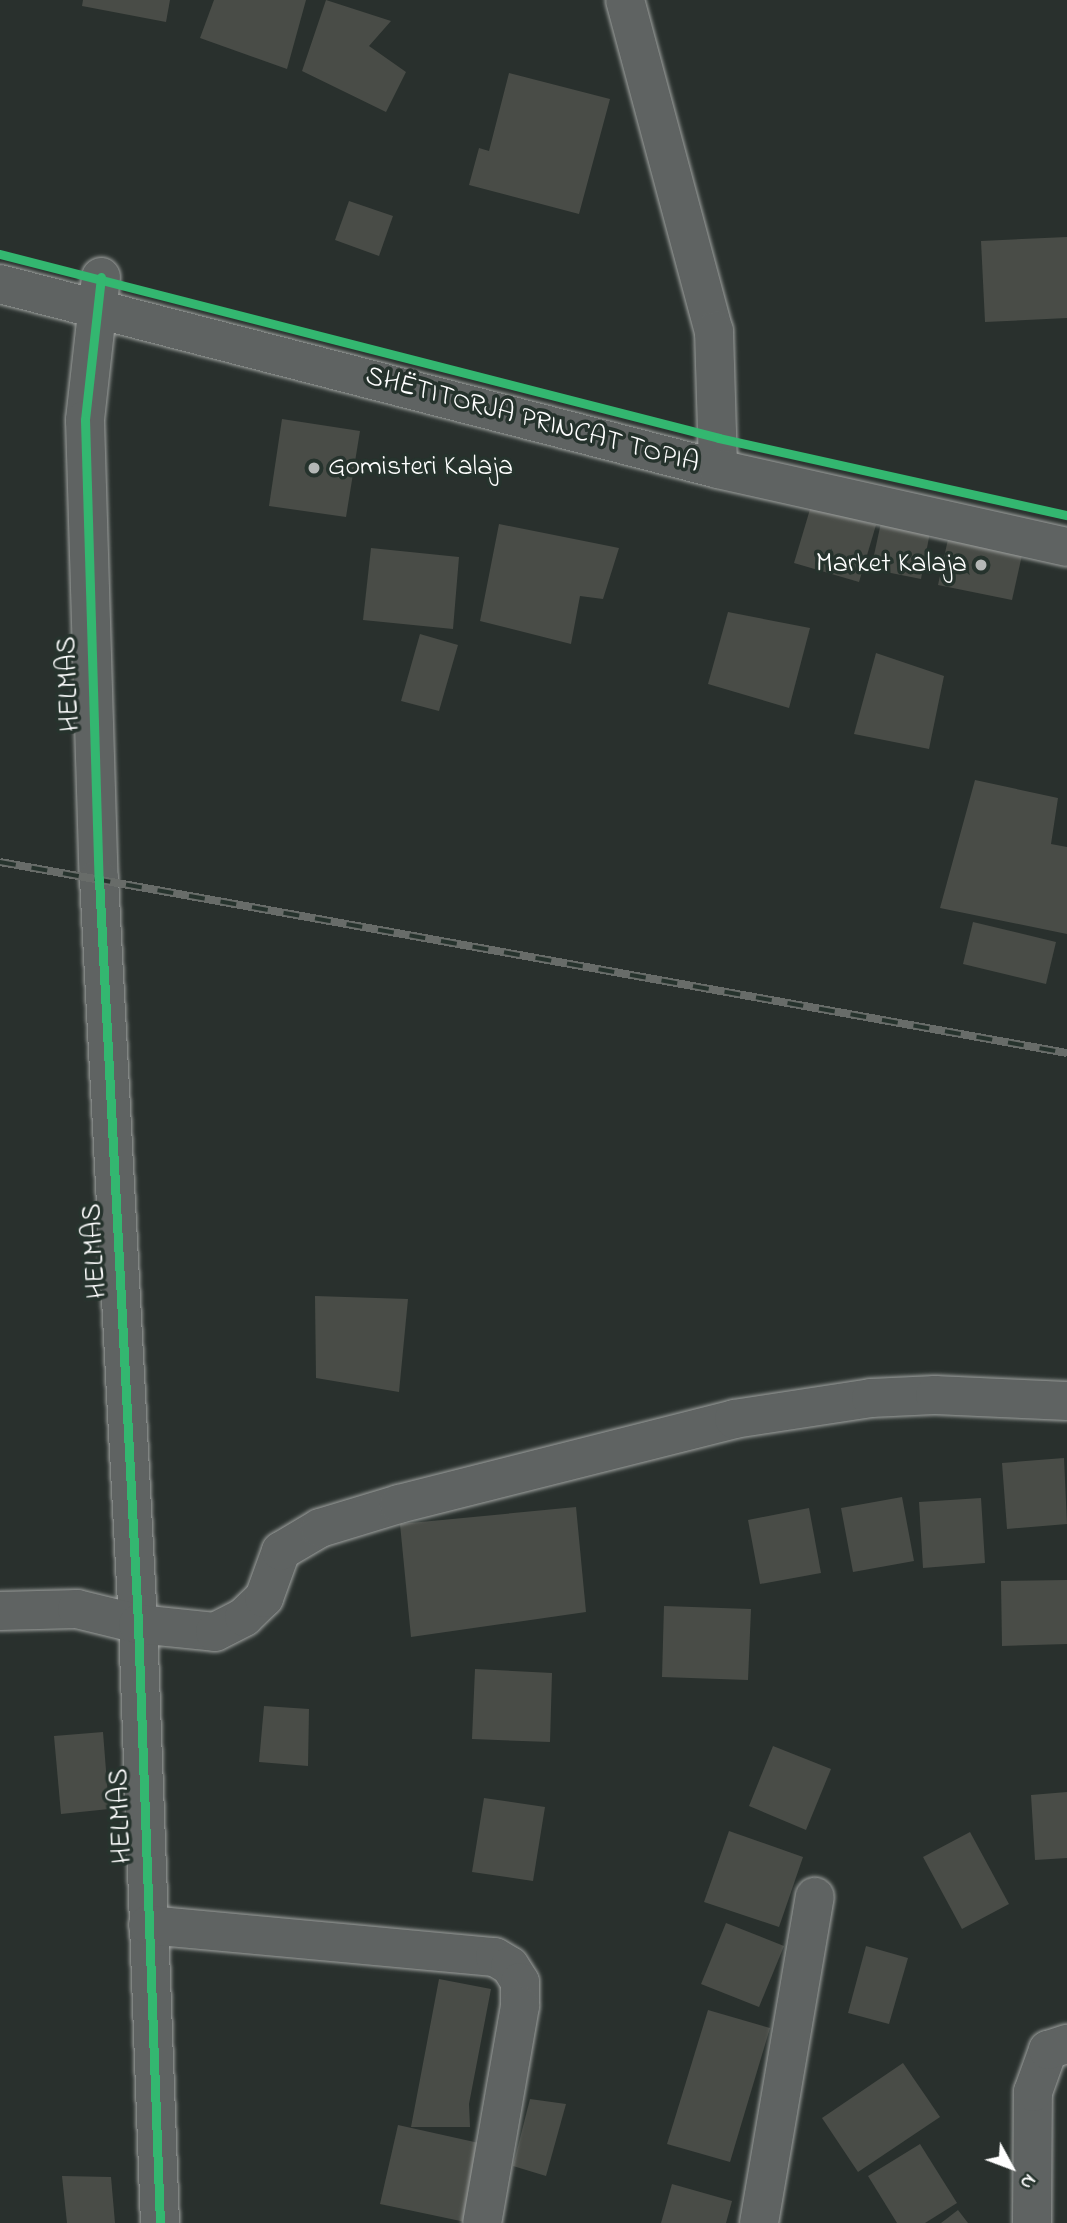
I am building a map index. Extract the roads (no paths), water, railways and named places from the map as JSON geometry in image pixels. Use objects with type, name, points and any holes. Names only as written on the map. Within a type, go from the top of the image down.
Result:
[{"type":"street","points":[[625,0],[715,331],[718,469]]},
{"type":"street","name":"SHËTITORJA PRINCAT TOPIA","points":[[0,284],[99,292],[718,469],[1067,547]]},
{"type":"street","name":"HELMAS","points":[[99,292],[85,420],[99,879],[138,1624],[160,2223]]},
{"type":"street","points":[[0,1611],[78,1609],[138,1624],[215,1632],[244,1617],[264,1598],[281,1551],[320,1528],[734,1419],[871,1398],[935,1395],[1067,1401]]},
{"type":"street","points":[[759,2223],[815,1897]]},
{"type":"street","points":[[148,1925],[495,1957],[510,1966],[520,1982],[520,2006],[482,2223]]},
{"type":"street","points":[[1032,2223],[1033,2092],[1048,2050],[1067,2044]]},
{"type":"railway","points":[[0,862],[1067,1053]]},
{"type":"place","name":"Gomisteri Kalaja","points":[[314,468]]},
{"type":"place","name":"Market Kalaja","points":[[981,565]]}]
